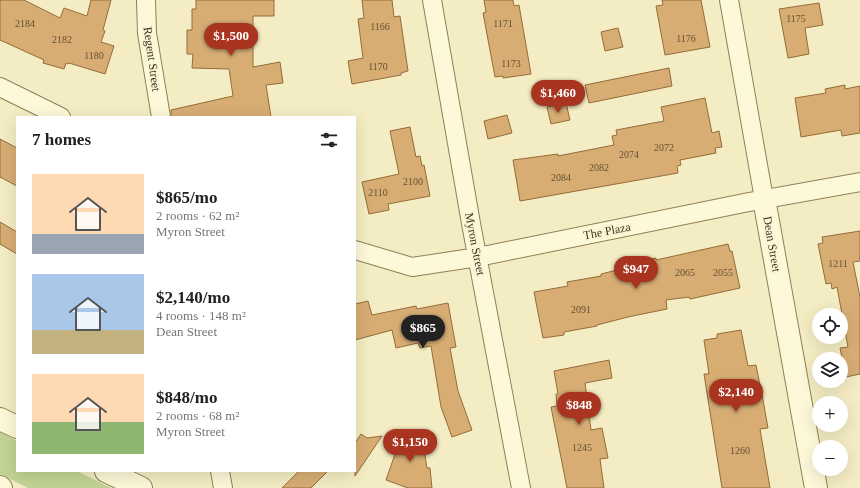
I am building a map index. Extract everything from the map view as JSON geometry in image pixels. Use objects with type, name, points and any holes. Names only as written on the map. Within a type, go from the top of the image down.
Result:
[{"type":"street","name":"Regent Street","points":[[146,0],[147,33],[161,116]]},
{"type":"street","name":"Myron Street","points":[[432,0],[521,488]]},
{"type":"street","name":"Dean Street","points":[[729,0],[816,488]]},
{"type":"street","points":[[0,87],[59,116]]},
{"type":"street","name":"The Plaza","points":[[356,250],[412,267],[478,257],[764,199],[860,182]]},
{"type":"street","points":[[0,419],[16,427]]},
{"type":"street","points":[[108,472],[141,488]]},
{"type":"street","points":[[220,472],[223,488]]},
{"type":"green space","points":[[0,432],[16,440],[16,472],[79,472],[111,488],[28,488],[0,474]]},
{"type":"building","points":[[0,0],[24,0],[60,18],[64,8],[87,16],[91,0],[111,0],[103,30],[105,31],[101,42],[114,46],[105,74],[69,63],[66,63],[64,69],[43,63],[44,60],[0,40]]},
{"type":"building","points":[[196,0],[274,0],[274,16],[253,16],[253,67],[280,62],[283,83],[266,85],[271,116],[171,116],[171,110],[233,96],[229,69],[192,68],[193,54],[187,54],[187,30],[192,30],[192,9],[196,9]]},
{"type":"building","points":[[362,0],[392,0],[394,17],[400,16],[408,71],[401,73],[401,75],[352,84],[348,61],[363,58],[358,19],[364,18]]},
{"type":"building","points":[[484,0],[513,0],[514,6],[519,5],[531,74],[503,78],[503,76],[495,77],[483,13],[486,12]]},
{"type":"building","points":[[662,0],[701,0],[710,47],[665,55],[656,6],[663,5]]},
{"type":"building","points":[[819,3],[823,25],[805,28],[809,54],[788,58],[779,9]]},
{"type":"building","points":[[618,28],[623,47],[605,51],[601,32]]},
{"type":"building","points":[[669,68],[672,86],[589,103],[585,85]]},
{"type":"building","points":[[845,85],[845,89],[860,86],[860,133],[842,136],[841,130],[801,137],[795,98],[826,93],[825,89]]},
{"type":"building","points":[[705,98],[712,133],[719,131],[722,147],[715,148],[716,153],[680,160],[681,165],[677,166],[678,173],[520,201],[513,160],[558,154],[558,156],[614,145],[612,136],[617,135],[616,130],[664,121],[661,107]]},
{"type":"building","points":[[566,103],[570,120],[551,124],[547,107]]},
{"type":"building","points":[[507,115],[512,133],[488,139],[484,121]]},
{"type":"building","points":[[410,127],[416,157],[420,156],[422,166],[424,165],[430,196],[388,204],[389,210],[369,214],[362,182],[399,174],[390,131]]},
{"type":"building","points":[[0,139],[16,147],[16,185],[0,177]]},
{"type":"building","points":[[0,222],[16,231],[16,253],[0,244]]},
{"type":"building","points":[[860,231],[860,261],[853,262],[860,297],[860,374],[848,377],[848,352],[841,352],[840,348],[848,347],[848,308],[841,308],[837,287],[832,289],[831,283],[826,284],[818,244],[823,243],[822,237]]},
{"type":"building","points":[[728,244],[730,251],[732,251],[740,288],[690,299],[689,297],[666,300],[667,309],[628,317],[597,326],[564,332],[564,335],[543,338],[534,292],[568,286],[567,282],[601,276],[601,274],[637,265],[636,262],[656,258],[656,260]]},
{"type":"building","points":[[368,301],[372,315],[416,306],[417,309],[448,303],[456,347],[450,348],[458,391],[472,430],[452,437],[441,407],[431,346],[420,348],[418,343],[396,348],[392,330],[356,340],[356,304]]},
{"type":"building","points":[[741,330],[748,366],[756,365],[763,400],[768,428],[760,429],[770,488],[722,488],[704,374],[709,374],[704,340],[717,338],[717,334]]},
{"type":"building","points":[[609,360],[612,378],[585,383],[591,430],[602,428],[608,458],[600,459],[604,488],[567,488],[551,407],[557,406],[556,394],[558,394],[554,371]]},
{"type":"building","points":[[421,431],[427,468],[430,468],[432,488],[408,488],[386,480],[402,434]]},
{"type":"building","points":[[361,434],[367,438],[382,436],[355,476],[356,472],[356,442]]},
{"type":"building","points":[[298,472],[327,472],[311,488],[282,488]]}]
